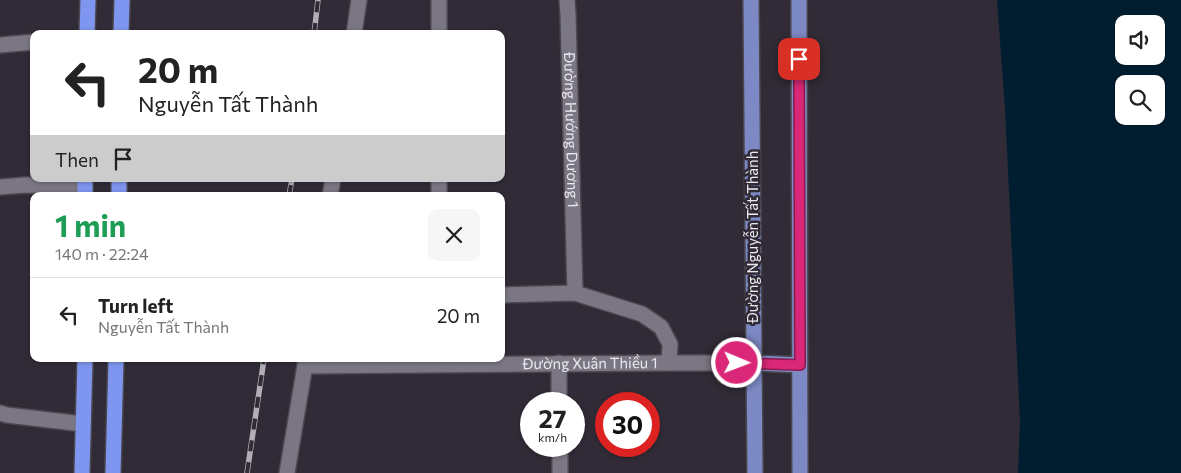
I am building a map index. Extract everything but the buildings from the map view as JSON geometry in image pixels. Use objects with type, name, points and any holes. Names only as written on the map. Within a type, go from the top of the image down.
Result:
[{"type":"highway","points":[[87,30],[88,0]]},
{"type":"highway","points":[[121,30],[122,0]]},
{"type":"highway","points":[[82,473],[85,362]]},
{"type":"highway","points":[[113,473],[116,362]]},
{"type":"main road","name":"Đường Nguyễn Tất Thành","points":[[752,0],[755,473]]},
{"type":"main road","points":[[799,0],[800,473]]},
{"type":"main road","points":[[754,363],[800,365]]},
{"type":"street","points":[[355,30],[359,0]]},
{"type":"street","points":[[439,0],[439,30]]},
{"type":"street","name":"Đường Hướng Dương 1","points":[[567,0],[575,293]]},
{"type":"street","points":[[0,45],[30,42]]},
{"type":"street","points":[[0,187],[25,185],[85,187]]},
{"type":"street","points":[[505,295],[575,293],[642,314],[661,327],[670,344],[670,363]]},
{"type":"street","points":[[287,473],[306,362]]},
{"type":"street","name":"Đường Xuân Thiều 1","points":[[306,362],[754,363]]},
{"type":"street","points":[[559,363],[559,392]]},
{"type":"street","points":[[0,413],[83,424]]},
{"type":"street","points":[[560,457],[560,473]]},
{"type":"water","points":[[997,0],[1181,0],[1181,473],[1018,473],[1020,421],[1005,108]]},
{"type":"railway","points":[[314,30],[318,0]]},
{"type":"railway","points":[[290,192],[291,182]]},
{"type":"railway","points":[[247,473],[264,362]]},
{"type":"route","points":[[737,363],[800,365],[799,59]]}]
